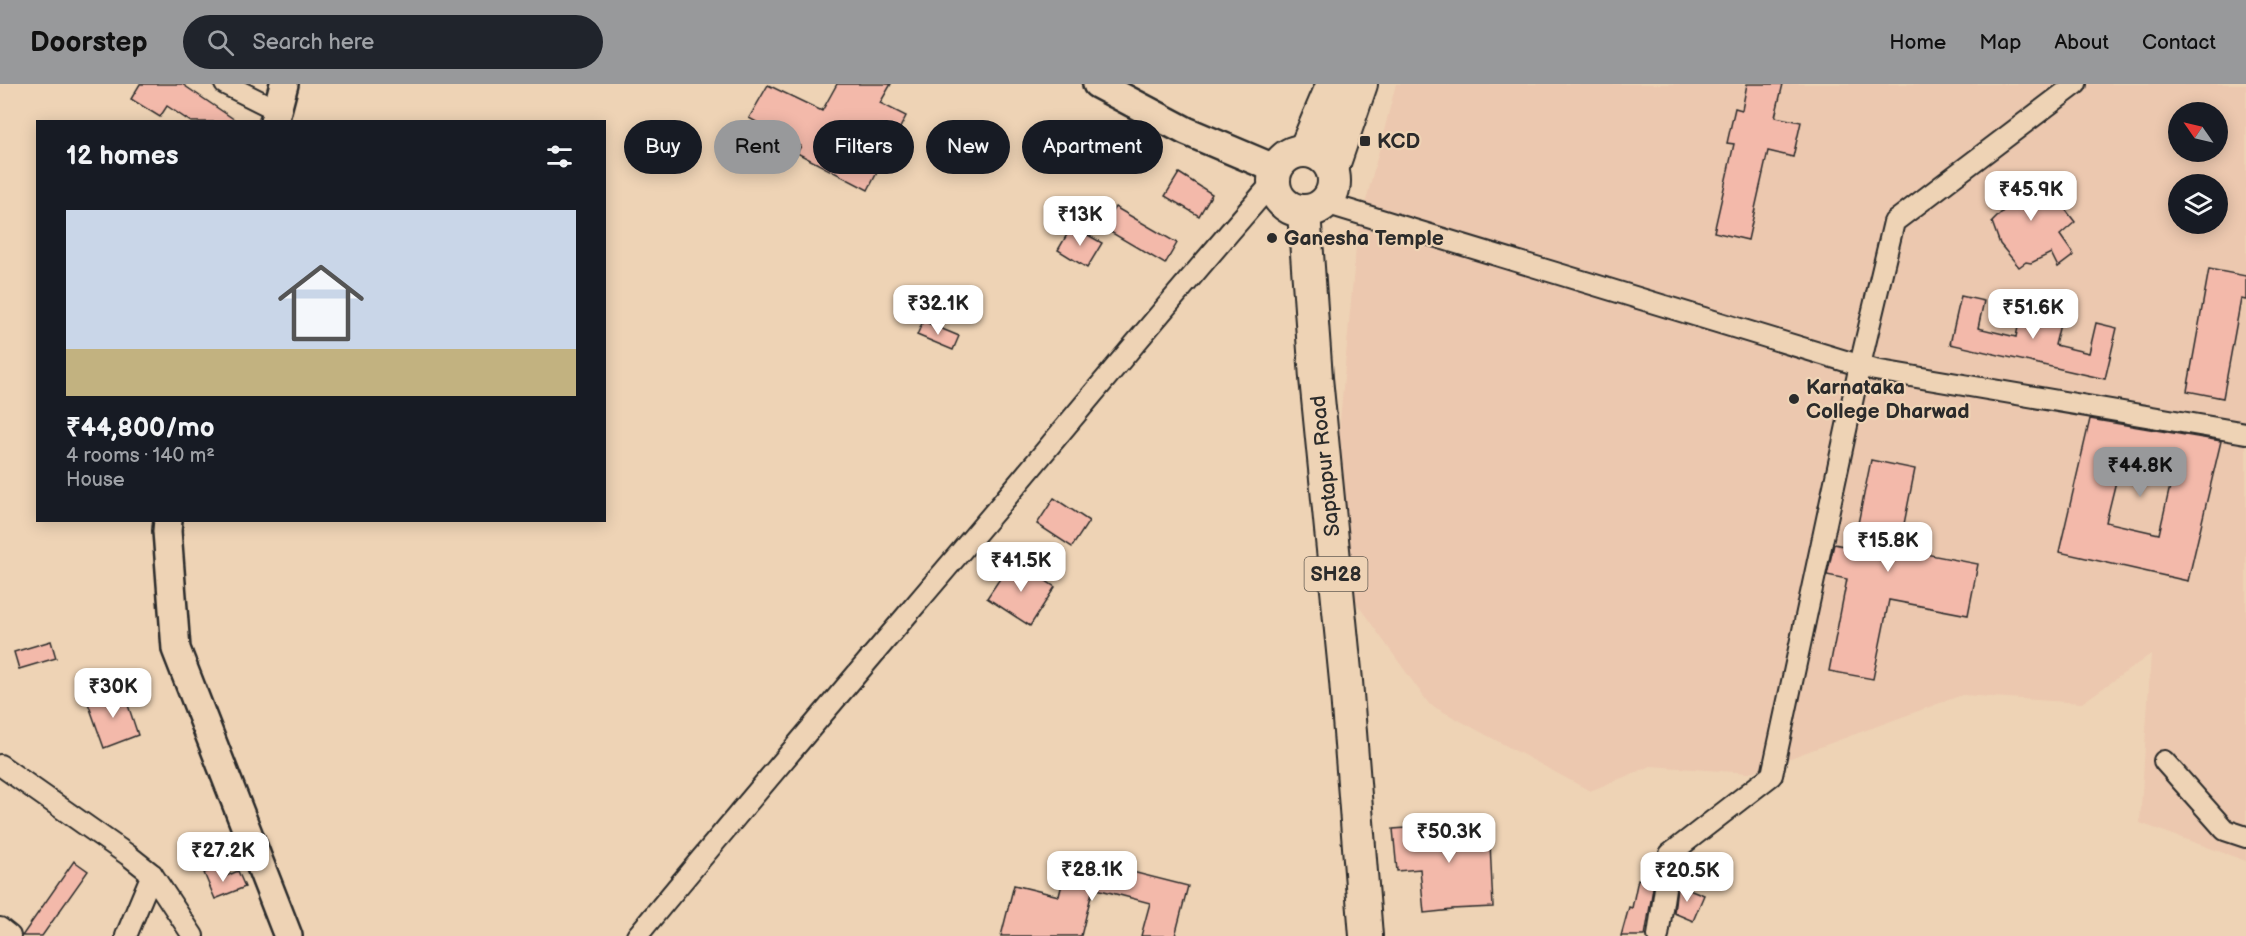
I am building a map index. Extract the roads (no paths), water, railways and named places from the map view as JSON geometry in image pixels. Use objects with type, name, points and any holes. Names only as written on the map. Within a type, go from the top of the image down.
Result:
[{"type":"main road","points":[[1305,150],[1333,84]]},
{"type":"main road","points":[[1332,170],[1361,84]]},
{"type":"main road","points":[[1305,150],[1316,153],[1326,160],[1335,181],[1332,193],[1314,207],[1292,209],[1282,202],[1276,192],[1275,175],[1283,159],[1305,150]]},
{"type":"main road","name":"Saptapur Road","points":[[1314,207],[1318,389],[1346,681],[1366,936]]},
{"type":"street","points":[[225,84],[276,116],[284,84]]},
{"type":"street","points":[[637,936],[1275,175],[1097,84]]},
{"type":"street","points":[[1658,936],[1670,854],[1772,775],[1860,365],[1894,222],[2076,84]]},
{"type":"street","points":[[1314,207],[1875,370],[2246,433]]},
{"type":"street","points":[[168,522],[176,649],[288,936]]},
{"type":"street","points":[[2164,761],[2225,830],[2246,837]]},
{"type":"street","points":[[0,765],[152,874],[193,936]]},
{"type":"street","points":[[126,936],[152,874]]},
{"type":"street","points":[[0,928],[10,936]]},
{"type":"place","name":"KCD","points":[[1365,141]]},
{"type":"place","name":"Ganesha Temple","points":[[1272,238]]},
{"type":"place","name":"Karnataka College Dharwad","points":[[1794,399]]}]
